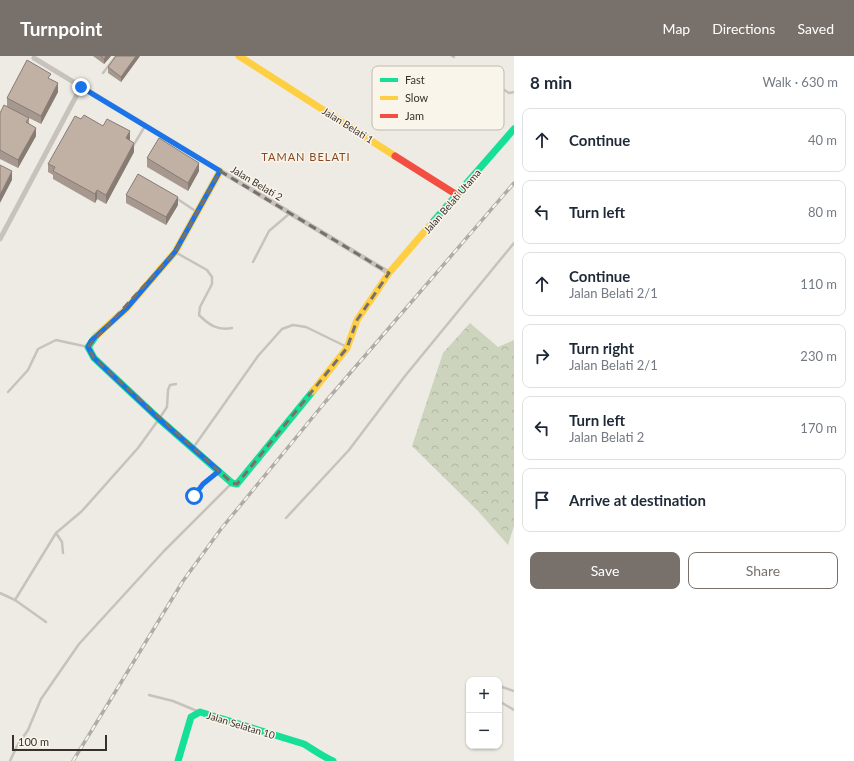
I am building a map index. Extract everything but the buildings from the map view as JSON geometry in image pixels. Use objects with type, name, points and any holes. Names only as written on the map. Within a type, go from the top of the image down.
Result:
[{"type":"street","name":"Jalan Belati 1","points":[[239,56],[457,195]]},
{"type":"street","name":"Jalan Belati 2","points":[[34,58],[389,274]]},
{"type":"street","points":[[0,239],[81,87]]},
{"type":"street","name":"Jalan Belati Utama","points":[[232,483],[239,482],[347,348],[357,320],[389,274],[514,128]]},
{"type":"street","points":[[220,171],[175,252],[126,309],[91,341],[88,347],[94,358],[159,419],[232,483]]},
{"type":"street","name":"Jalan Selatan 10","points":[[178,761],[191,717],[200,712],[304,744],[311,747],[319,755],[333,761]]},
{"type":"lane","points":[[104,73],[116,56]]},
{"type":"lane","points":[[504,90],[508,93],[514,92]]},
{"type":"lane","points":[[133,146],[145,126]]},
{"type":"lane","points":[[172,196],[198,212]]},
{"type":"lane","points":[[253,262],[269,231],[290,213]]},
{"type":"lane","points":[[286,518],[349,450],[405,376],[514,243]]},
{"type":"lane","points":[[175,252],[207,270],[212,277],[212,284],[200,307],[199,315],[215,328],[224,330],[232,328]]},
{"type":"lane","points":[[193,448],[258,356],[282,329],[293,325],[306,326],[347,348]]},
{"type":"lane","points":[[8,392],[28,370],[38,349],[56,340],[88,347]]},
{"type":"lane","points":[[15,600],[56,533],[82,511],[138,448],[167,407],[168,390],[170,385],[176,384]]},
{"type":"lane","points":[[189,500],[203,484],[219,471]]},
{"type":"lane","points":[[10,761],[17,746],[28,730],[41,699],[79,644],[164,551],[232,483]]},
{"type":"lane","points":[[56,533],[62,542],[63,553]]},
{"type":"lane","points":[[0,593],[15,600],[46,622]]},
{"type":"lane","points":[[502,687],[514,691]]},
{"type":"lane","points":[[150,695],[173,700],[200,712]]},
{"type":"lane","points":[[502,703],[514,710]]},
{"type":"highlighted area","points":[[220,171],[389,273],[357,320],[347,348],[237,484],[232,483],[94,358],[88,347],[175,252]]},
{"type":"green space","points":[[470,323],[498,347],[514,340],[514,526],[508,545],[478,511],[412,446],[443,353]]},
{"type":"railway","points":[[73,761],[183,581],[221,529],[326,401],[514,183]]},
{"type":"traffic: fast","points":[[431,224],[514,129]]},
{"type":"traffic: fast","points":[[96,336],[88,347],[94,358],[159,419],[232,483],[237,484],[313,391]]},
{"type":"traffic: fast","points":[[178,761],[191,717],[200,712],[304,744],[333,761]]},
{"type":"traffic: slow","points":[[239,56],[395,156]]},
{"type":"traffic: slow","points":[[96,336],[126,309],[175,252],[220,171]]},
{"type":"traffic: slow","points":[[313,391],[347,348],[357,320],[389,273],[431,224]]},
{"type":"traffic: jam","points":[[395,156],[457,195]]},
{"type":"district","name":"TAMAN BELATI","points":[[306,157]]},
{"type":"route","points":[[81,87],[220,171],[175,252],[126,309],[100,335],[91,341],[88,347],[94,358],[159,419],[219,471],[203,484],[194,496]]}]
